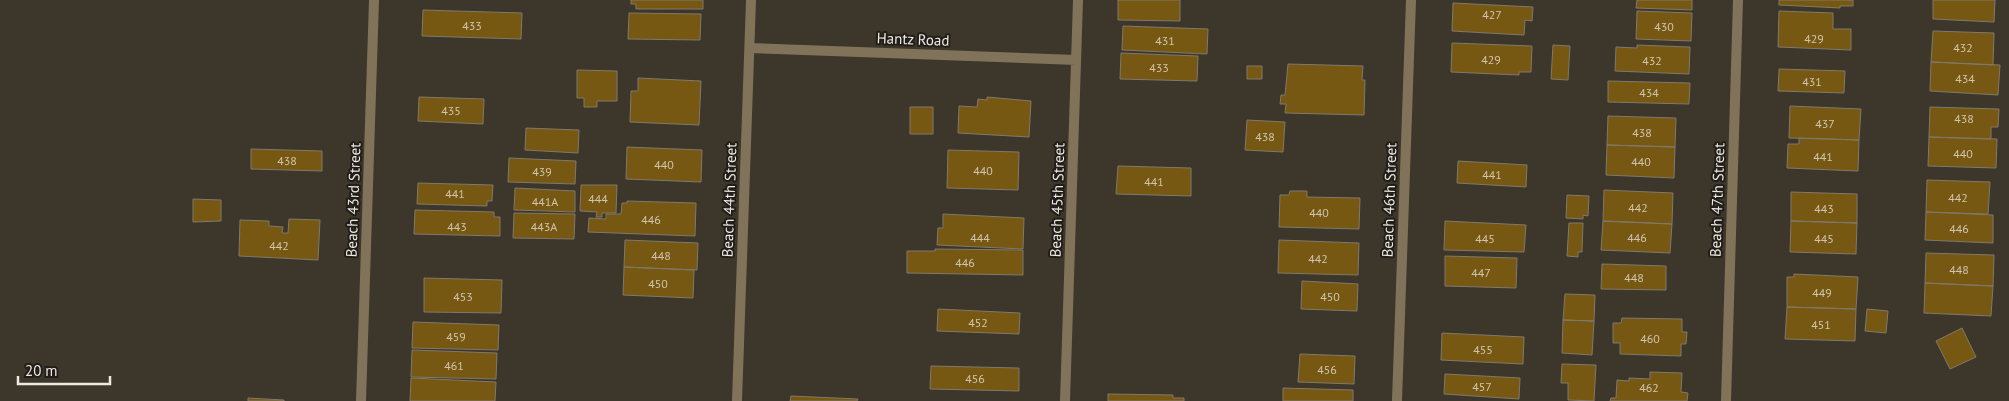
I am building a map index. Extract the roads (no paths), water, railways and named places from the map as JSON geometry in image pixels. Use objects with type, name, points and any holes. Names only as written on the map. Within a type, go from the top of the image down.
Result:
[{"type":"street","name":"Beach 43rd Street","points":[[361,401],[374,0]]},
{"type":"street","name":"Beach 44th Street","points":[[737,401],[751,0]]},
{"type":"street","name":"Beach 45th Street","points":[[1065,401],[1078,0]]},
{"type":"street","name":"Beach 46th Street","points":[[1397,401],[1411,0]]},
{"type":"street","name":"Beach 47th Street","points":[[1726,401],[1738,0]]},
{"type":"street","name":"Hantz Road","points":[[750,48],[1076,60]]}]
